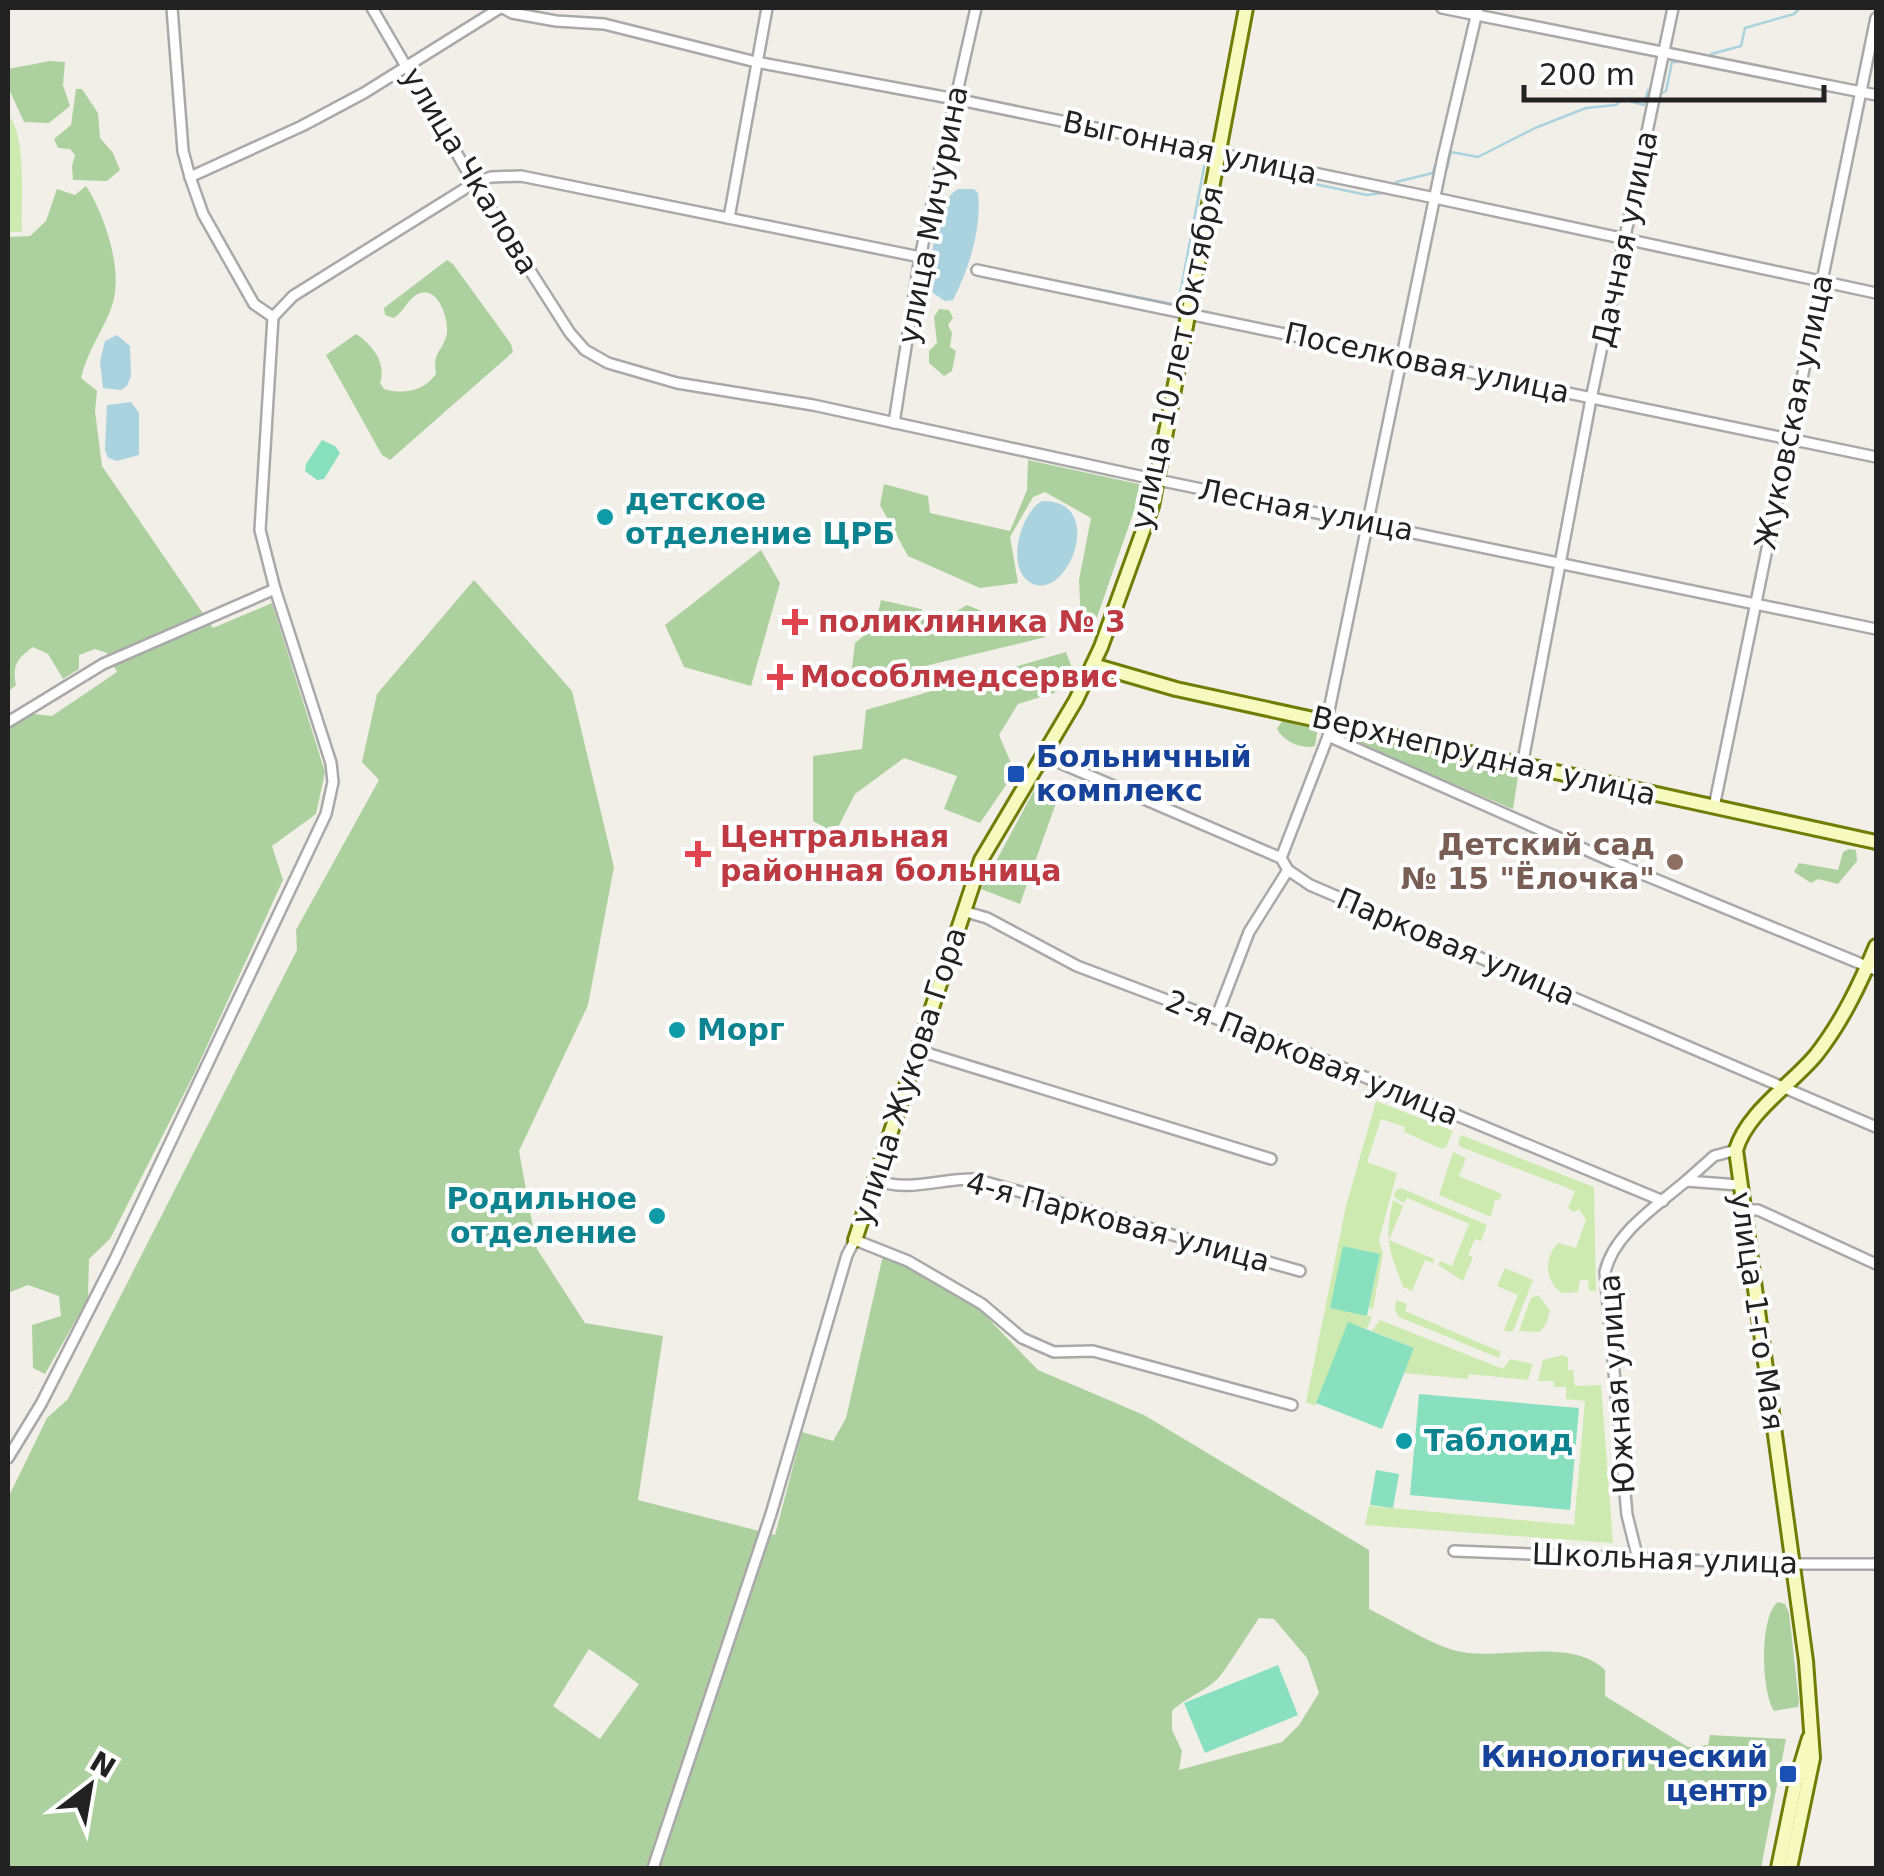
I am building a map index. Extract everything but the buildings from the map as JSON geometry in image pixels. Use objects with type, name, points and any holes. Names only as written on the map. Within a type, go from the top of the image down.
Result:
[{"type":"street","points":[[172,8],[183,151],[190,177],[203,214],[254,304],[273,316]]},
{"type":"street","name":"улица Чкалова","points":[[372,8],[474,183],[570,333]]},
{"type":"street","points":[[190,177],[302,126],[407,68],[501,8]]},
{"type":"street","name":"Выгонная улица","points":[[501,8],[540,18],[604,24],[756,62],[1436,198],[1876,294]]},
{"type":"street","points":[[728,218],[767,8]]},
{"type":"street","name":"улица Мичурина","points":[[894,423],[920,256],[976,8]]},
{"type":"street","name":"улица 10 лет Октября","points":[[963,911],[982,860],[1093,665],[1142,536],[1158,480],[1246,8]]},
{"type":"street","points":[[1442,8],[1477,11],[1876,94]]},
{"type":"street","name":"Дачная улица","points":[[1522,766],[1591,399],[1673,8]]},
{"type":"street","points":[[1281,858],[1328,736],[1477,11]]},
{"type":"street","name":"Жуковская улица","points":[[1714,807],[1876,18]]},
{"type":"street","points":[[8,1458],[41,1404],[116,1259],[326,814],[333,782],[331,762],[260,530],[273,316],[293,296],[474,183],[491,177],[521,176],[920,256]]},
{"type":"street","name":"Поселковая улица","points":[[977,270],[1876,457]]},
{"type":"street","name":"Лесная улица","points":[[570,333],[585,350],[627,370],[678,383],[813,404],[1876,629]]},
{"type":"street","points":[[8,722],[103,664],[275,589]]},
{"type":"street","name":"Верхнепрудная улица","points":[[1093,665],[1176,689],[1876,842]]},
{"type":"street","points":[[1328,736],[1618,864],[1872,969]]},
{"type":"street","points":[[1044,756],[1281,858],[1288,870],[1249,932],[1216,1018]]},
{"type":"street","name":"Парковая улица","points":[[1288,870],[1310,885],[1876,1128]]},
{"type":"street","name":"2-я Парковая улица","points":[[963,911],[987,918],[1077,966],[1216,1018],[1663,1200]]},
{"type":"street","name":"улица Жукова Гора","points":[[854,1240],[920,1051],[963,911]]},
{"type":"street","name":"улица 1-го Мая","points":[[1790,1868],[1813,1758],[1812,1721],[1736,1150],[1748,1125],[1826,1042],[1872,969],[1876,946]]},
{"type":"street","points":[[920,1051],[1271,1160]]},
{"type":"street","name":"Южная улица","points":[[1638,1559],[1627,1515],[1605,1272],[1608,1258],[1663,1200],[1714,1156],[1736,1150]]},
{"type":"street","name":"4-я Парковая улица","points":[[876,1180],[919,1186],[955,1178],[975,1180],[1300,1270]]},
{"type":"street","points":[[1686,1181],[1739,1186]]},
{"type":"street","points":[[1743,1210],[1758,1210],[1876,1264]]},
{"type":"street","points":[[654,1868],[772,1514],[854,1240],[908,1261],[982,1304],[1022,1338],[1054,1352],[1094,1351],[1292,1405]]},
{"type":"street","name":"Школьная улица","points":[[1454,1551],[1876,1564]]},
{"type":"street","name":"улица 1-го Мая","points":[[1778,1868],[1812,1721]]},
{"type":"green space","points":[[65,62],[63,85],[70,106],[49,123],[24,122],[8,87],[8,69]]},
{"type":"green space","points":[[76,89],[82,89],[98,113],[100,138],[113,153],[120,170],[107,181],[73,180],[75,155],[70,149],[58,148],[54,139],[71,125]]},
{"type":"green space","points":[[8,115],[21,153],[22,232],[8,232]]},
{"type":"green space","points":[[86,186],[106,228],[116,277],[112,306],[81,378],[97,391],[95,411],[102,466],[213,628],[272,603],[325,772],[316,814],[272,846],[283,880],[195,1072],[110,1239],[89,1259],[88,1299],[45,1374],[33,1368],[32,1325],[61,1316],[59,1296],[28,1285],[8,1293],[8,727],[34,714],[52,716],[117,672],[107,653],[95,649],[79,655],[79,669],[63,679],[48,654],[33,647],[17,663],[16,685],[8,692],[8,237],[30,236],[46,221],[57,189],[75,195]]},
{"type":"green space","points":[[447,260],[511,344],[513,352],[390,460],[382,455],[326,355],[356,334],[377,356],[384,389],[399,392],[426,384],[436,374],[436,357],[446,337],[447,323],[441,306],[424,292],[413,297],[394,318],[385,315],[384,308]]},
{"type":"green space","points":[[939,309],[949,310],[953,318],[948,325],[952,333],[950,347],[956,351],[952,371],[944,376],[929,363],[929,351],[937,343],[934,317]]},
{"type":"green space","points":[[322,440],[340,453],[324,479],[317,480],[305,471]]},
{"type":"green space","points":[[1028,460],[1143,485],[1095,623],[1081,625],[1079,580],[1091,518],[1045,492],[1033,497],[1010,537],[1018,583],[980,588],[908,556],[880,505],[884,484],[928,496],[930,513],[1010,531],[1027,490]]},
{"type":"green space","points":[[761,550],[780,583],[751,686],[684,667],[665,625]]},
{"type":"green space","points":[[474,580],[572,691],[614,867],[588,1005],[519,1151],[537,1249],[585,1323],[663,1336],[638,1500],[775,1535],[802,1432],[833,1441],[846,1418],[884,1251],[981,1311],[1038,1370],[1144,1415],[1369,1550],[1369,1609],[1453,1650],[1490,1654],[1553,1652],[1590,1660],[1605,1670],[1605,1696],[1688,1747],[1708,1745],[1710,1735],[1786,1739],[1761,1868],[8,1868],[8,1498],[47,1418],[68,1399],[297,950],[296,930],[379,780],[362,762],[377,694]],"holes":[[[1259,1618],[1274,1619],[1307,1658],[1319,1693],[1299,1725],[1282,1742],[1179,1770],[1182,1751],[1172,1730],[1172,1711],[1218,1678]],[[589,1649],[639,1684],[600,1739],[553,1706]]]},
{"type":"green space","points":[[881,600],[921,609],[935,624],[967,605],[1046,637],[850,684],[855,643],[875,626]]},
{"type":"green space","points":[[1066,652],[1072,668],[1054,693],[1018,704],[999,735],[1015,772],[980,823],[944,809],[957,776],[904,758],[855,794],[835,833],[813,821],[813,756],[862,749],[866,710]]},
{"type":"green space","points":[[1284,718],[1318,727],[1315,746],[1288,741],[1277,729]]},
{"type":"green space","points":[[1339,730],[1519,770],[1513,809],[1338,736]]},
{"type":"green space","points":[[1038,783],[1061,789],[1020,904],[981,889]]},
{"type":"green space","points":[[1856,850],[1857,861],[1838,884],[1818,879],[1811,883],[1794,872],[1799,863],[1838,870],[1843,852]]},
{"type":"green space","points":[[1376,1101],[1453,1131],[1442,1149],[1404,1132],[1405,1127],[1381,1119],[1367,1162],[1397,1173],[1379,1240],[1383,1254],[1373,1309],[1369,1308],[1380,1254],[1343,1246],[1367,1316],[1372,1316],[1367,1329],[1348,1323],[1315,1406],[1306,1402],[1346,1206]]},
{"type":"green space","points":[[1461,1135],[1594,1187],[1596,1291],[1589,1291],[1588,1280],[1580,1280],[1578,1292],[1562,1293],[1549,1276],[1548,1262],[1553,1249],[1558,1243],[1576,1248],[1586,1220],[1579,1209],[1574,1212],[1568,1208],[1575,1191],[1461,1147]]},
{"type":"green space","points":[[1453,1152],[1466,1158],[1459,1176],[1502,1194],[1495,1200],[1491,1217],[1439,1195]]},
{"type":"green space","points":[[1401,1188],[1487,1225],[1481,1241],[1475,1239],[1468,1255],[1473,1257],[1463,1281],[1438,1265],[1440,1261],[1452,1266],[1469,1224],[1407,1198],[1404,1203],[1394,1197]]},
{"type":"green space","points":[[1393,1200],[1403,1206],[1389,1240]]},
{"type":"green space","points":[[1389,1240],[1434,1259],[1433,1263],[1425,1260],[1412,1291],[1403,1287]]},
{"type":"green space","points":[[1343,1246],[1380,1254],[1367,1316],[1330,1308]]},
{"type":"green space","points":[[1505,1268],[1533,1280],[1513,1331],[1509,1332],[1504,1330],[1518,1295],[1497,1286]]},
{"type":"green space","points":[[1538,1295],[1550,1310],[1547,1322],[1540,1332],[1519,1331],[1531,1298]]},
{"type":"green space","points":[[1396,1300],[1407,1304],[1405,1311],[1501,1352],[1499,1358],[1399,1317]]},
{"type":"green space","points":[[1380,1320],[1503,1369],[1510,1359],[1533,1364],[1528,1380],[1404,1373],[1414,1348],[1372,1331]]},
{"type":"green space","points":[[1348,1322],[1414,1348],[1382,1429],[1316,1403]]},
{"type":"green space","points":[[1563,1355],[1568,1358],[1568,1370],[1573,1370],[1575,1386],[1601,1385],[1613,1543],[1365,1525],[1369,1506],[1574,1525],[1585,1401],[1566,1399],[1566,1387],[1554,1387],[1554,1381],[1538,1381],[1543,1360]]},
{"type":"green space","points":[[1419,1394],[1579,1408],[1570,1510],[1410,1495]]},
{"type":"green space","points":[[1376,1470],[1399,1474],[1393,1508],[1370,1505]]},
{"type":"green space","points":[[1778,1602],[1785,1604],[1789,1613],[1799,1702],[1798,1707],[1774,1711],[1766,1688],[1764,1655],[1768,1622]]},
{"type":"green space","points":[[1278,1665],[1298,1715],[1205,1753],[1184,1703]]},
{"type":"water","points":[[958,189],[974,189],[978,193],[978,220],[964,275],[953,300],[945,301],[933,293],[929,283],[939,218],[943,206]]},
{"type":"water","points":[[117,335],[130,346],[131,376],[121,390],[103,388],[100,362],[105,341]]},
{"type":"water","points":[[131,402],[139,413],[139,455],[117,461],[108,458],[105,450],[107,405]]},
{"type":"water","points":[[1042,501],[1062,505],[1073,516],[1077,531],[1068,565],[1058,578],[1045,585],[1031,583],[1023,576],[1017,554],[1027,517]]},
{"type":"waterway","points":[[1711,54],[1741,46],[1745,28],[1794,14],[1800,8]]},
{"type":"waterway","points":[[1662,93],[1666,91],[1672,62],[1677,62]]},
{"type":"waterway","points":[[1447,168],[1451,152],[1478,157],[1586,108],[1616,105],[1622,99],[1644,105],[1648,90]]},
{"type":"waterway","points":[[995,269],[1178,305],[1205,162]]},
{"type":"waterway","points":[[1224,165],[1367,195],[1382,193]]},
{"type":"waterway","points":[[1396,182],[1433,173],[1435,165]]},
{"type":"place","name":"детское отделение ЦРБ","points":[[605,517]]},
{"type":"place","name":"поликлиника № 3","points":[[795,622]]},
{"type":"place","name":"Мособлмедсервис","points":[[780,677]]},
{"type":"place","name":"Больничный комплекс","points":[[1016,774]]},
{"type":"place","name":"Центральная районная больница","points":[[698,854]]},
{"type":"place","name":"Детский сад № 15 \"Ёлочка\"","points":[[1675,862]]},
{"type":"place","name":"Морг","points":[[677,1030]]},
{"type":"place","name":"Родильное отделение","points":[[657,1216]]},
{"type":"place","name":"Таблоид","points":[[1404,1441]]},
{"type":"place","name":"Кинологический центр","points":[[1788,1774]]}]
